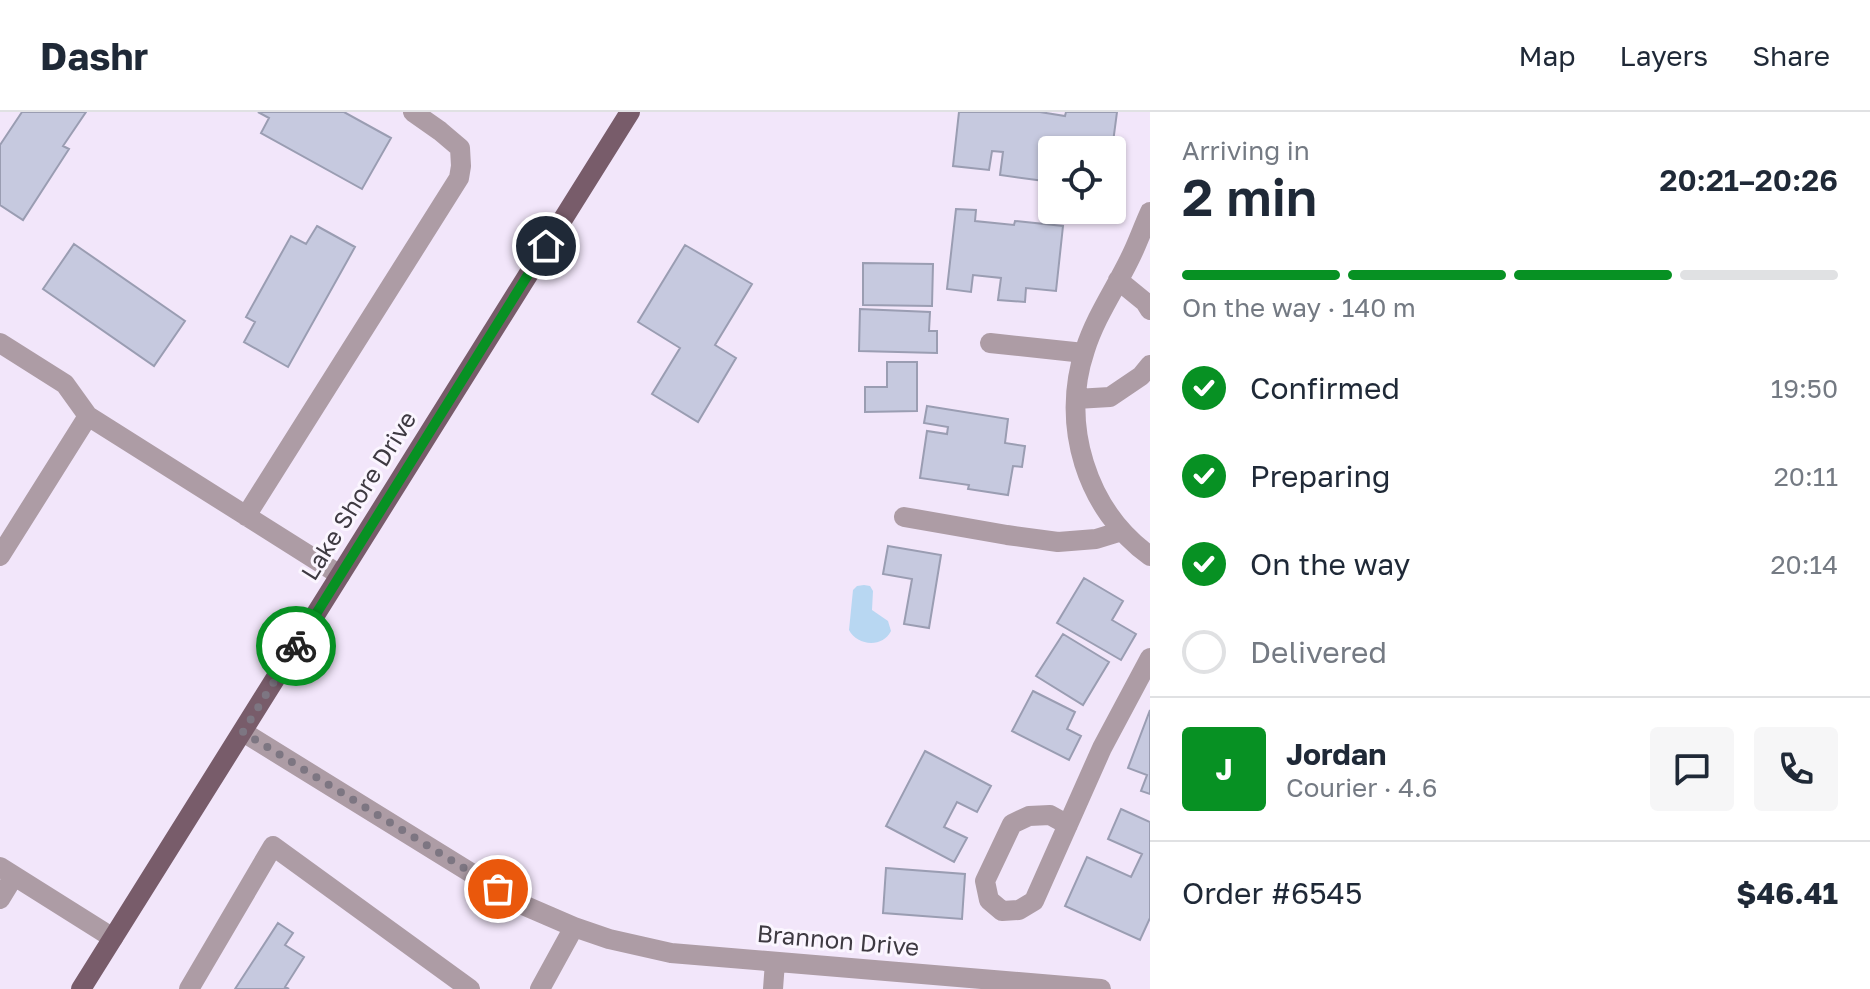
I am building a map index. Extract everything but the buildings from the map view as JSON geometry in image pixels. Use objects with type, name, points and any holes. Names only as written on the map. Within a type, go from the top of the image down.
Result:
[{"type":"main road","name":"Lake Shore Drive","points":[[81,989],[630,112]]},
{"type":"street","points":[[246,516],[459,178],[460,148],[413,112]]},
{"type":"street","points":[[1150,212],[1133,252],[1094,324],[1076,389],[1080,451],[1088,477],[1102,504],[1122,531],[1150,556]]},
{"type":"street","points":[[1118,280],[1145,302],[1150,310]]},
{"type":"street","points":[[0,343],[65,384],[88,416],[340,575]]},
{"type":"street","points":[[990,343],[1084,353]]},
{"type":"street","points":[[1076,399],[1110,397],[1141,376],[1150,365]]},
{"type":"street","points":[[0,556],[88,416]]},
{"type":"street","points":[[904,517],[1058,542],[1096,539],[1122,531]]},
{"type":"street","points":[[1068,825],[1050,815],[1029,816],[1012,824],[985,881],[989,900],[1002,911],[1019,910],[1034,901],[1068,825],[1102,748],[1150,658]]},
{"type":"street","name":"Brannon Drive","points":[[243,732],[523,905],[609,939],[671,953],[1101,989]]},
{"type":"street","points":[[189,989],[273,846],[470,989]]},
{"type":"street","points":[[0,899],[7,871],[113,938]]},
{"type":"street","points":[[540,989],[574,927]]},
{"type":"street","points":[[773,989],[775,962]]},
{"type":"water","points":[[870,586],[873,591],[872,610],[888,621],[891,631],[882,640],[870,643],[858,639],[849,630],[853,590]]},
{"type":"way so far","points":[[296,646],[243,732],[498,889]]},
{"type":"route","points":[[296,646],[546,246]]}]
